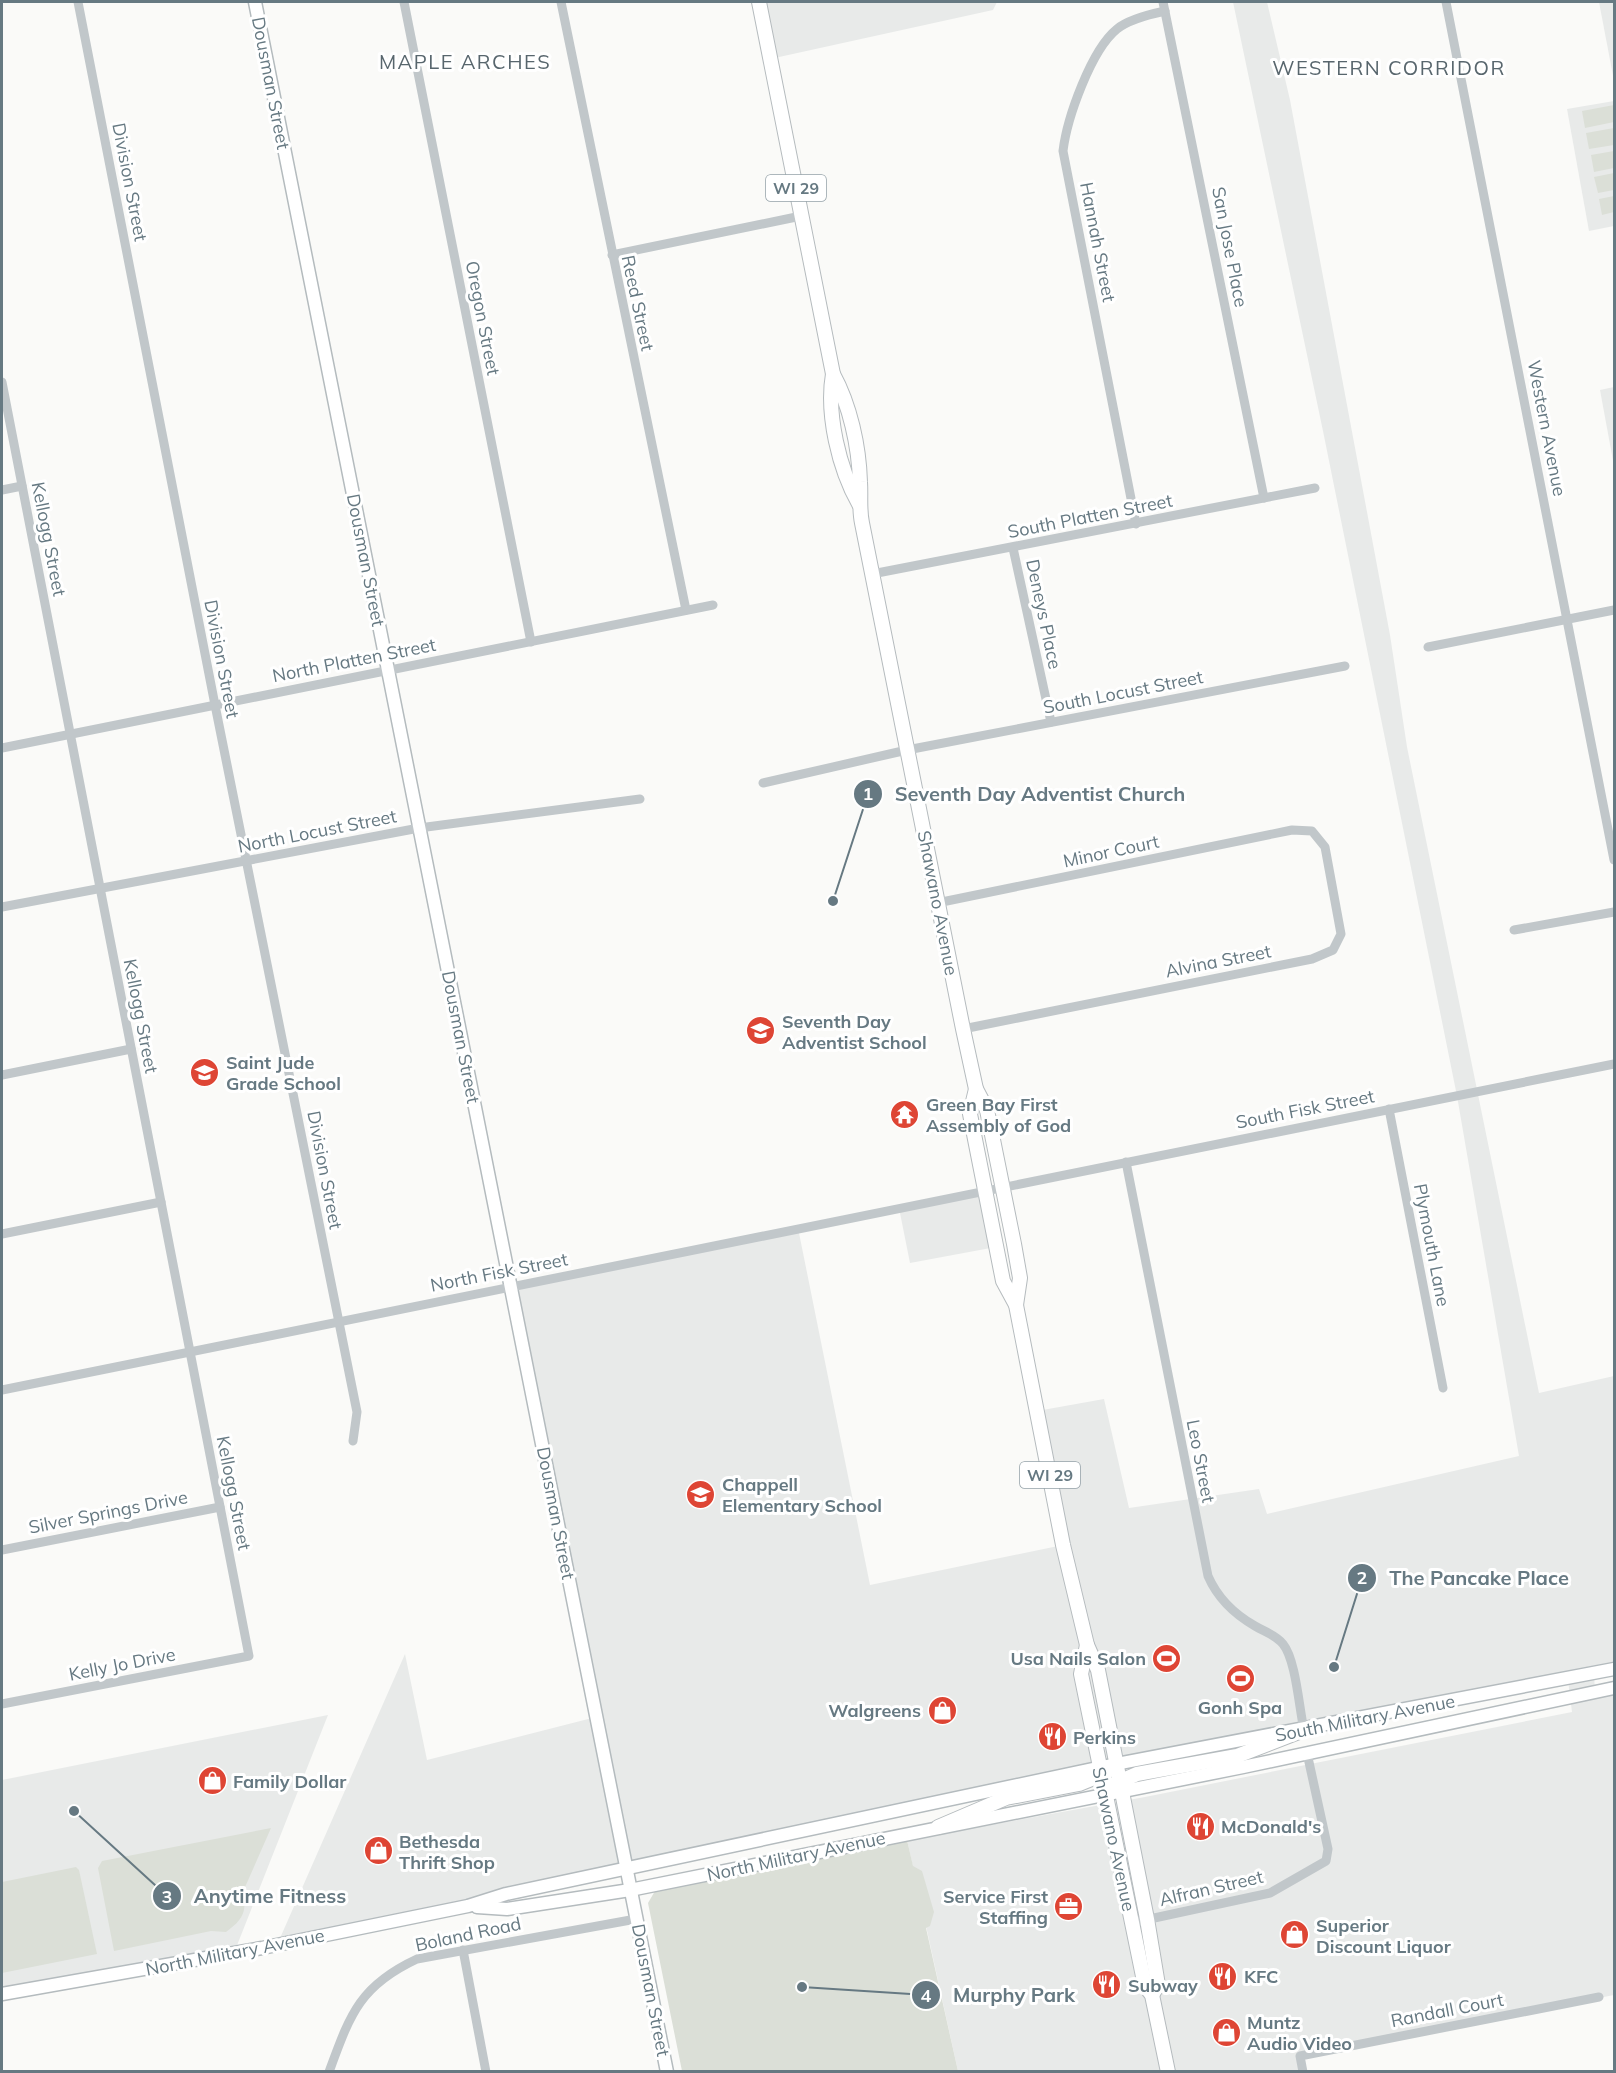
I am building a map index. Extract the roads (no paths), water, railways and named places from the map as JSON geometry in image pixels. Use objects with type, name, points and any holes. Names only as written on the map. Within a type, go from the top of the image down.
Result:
[{"type":"main road","name":"Dousman Street","points":[[255,2],[667,2072]]},
{"type":"main road","name":"Shawano Avenue","points":[[759,2],[833,374],[842,391],[856,452],[860,483],[859,504],[937,903],[976,1089],[987,1110],[1003,1187],[1020,1278],[1016,1305]]},
{"type":"main road","name":"Shawano Avenue","points":[[976,1089],[970,1114],[1003,1281],[1016,1305],[1064,1545],[1087,1645],[1098,1670],[1158,1985],[1152,1995]]},
{"type":"main road","name":"Shawano Avenue","points":[[1087,1645],[1081,1674],[1099,1772],[1145,1986],[1152,1995],[1168,2072]]},
{"type":"main road","name":"South Military Avenue","points":[[1116,1764],[1304,1730],[1614,1669]]},
{"type":"main road","name":"South Military Avenue","points":[[1120,1785],[1307,1753],[1614,1688]]},
{"type":"main road","points":[[1104,1793],[1137,1774],[1237,1756],[1304,1730]]},
{"type":"main road","points":[[938,1827],[1006,1798],[1073,1785],[1116,1764]]},
{"type":"main road","name":"North Military Avenue","points":[[2,1994],[262,1948],[468,1906],[506,1894],[626,1868],[1099,1772]]},
{"type":"main road","name":"North Military Avenue","points":[[468,1906],[507,1909],[630,1890],[1104,1793]]},
{"type":"street","name":"Division Street","points":[[78,2],[214,705],[357,1412],[353,1441]]},
{"type":"street","name":"Oregon Street","points":[[404,2],[531,642]]},
{"type":"street","name":"Reed Street","points":[[561,2],[686,610]]},
{"type":"street","name":"Western Avenue","points":[[1446,2],[1614,860]]},
{"type":"street","name":"San Jose Place","points":[[1164,6],[1264,498]]},
{"type":"street","name":"Hannah Street","points":[[1136,524],[1063,151],[1065,130],[1097,54],[1118,28],[1152,14],[1164,6]]},
{"type":"street","points":[[612,255],[801,216]]},
{"type":"street","name":"Kellogg Street","points":[[2,382],[249,1656]]},
{"type":"street","points":[[2,490],[22,486]]},
{"type":"street","name":"South Platten Street","points":[[872,574],[1315,488]]},
{"type":"street","name":"Deneys Place","points":[[1013,548],[1051,722]]},
{"type":"street","name":"North Platten Street","points":[[2,748],[713,605]]},
{"type":"street","points":[[1428,647],[1614,610]]},
{"type":"street","name":"South Locust Street","points":[[907,750],[1344,666]]},
{"type":"street","points":[[763,783],[907,750]]},
{"type":"street","name":"North Locust Street","points":[[2,907],[419,828],[640,799]]},
{"type":"street","name":"Minor Court","points":[[937,903],[1292,830]]},
{"type":"street","name":"Alvina Street","points":[[963,1029],[1312,959],[1333,950],[1341,934],[1325,847],[1312,831],[1292,830]]},
{"type":"street","points":[[1514,930],[1614,912]]},
{"type":"street","points":[[2,1075],[131,1049]]},
{"type":"street","name":"South Fisk Street","points":[[1003,1187],[1614,1064]]},
{"type":"street","name":"Plymouth Lane","points":[[1389,1109],[1443,1388]]},
{"type":"street","name":"Leo Street","points":[[1126,1162],[1208,1576],[1214,1589],[1230,1609],[1277,1637],[1285,1646],[1290,1658],[1304,1730]]},
{"type":"street","name":"North Fisk Street","points":[[2,1390],[1003,1187]]},
{"type":"street","points":[[2,1234],[161,1202]]},
{"type":"street","name":"Silver Springs Drive","points":[[2,1550],[220,1507]]},
{"type":"street","name":"Kelly Jo Drive","points":[[2,1704],[249,1656]]},
{"type":"street","name":"Alfran Street","points":[[1131,1923],[1270,1893],[1326,1861],[1328,1849],[1307,1753]]},
{"type":"street","name":"Boland Road","points":[[329,2072],[347,2024],[364,1995],[389,1972],[417,1959],[636,1919]]},
{"type":"street","points":[[462,1950],[486,2072]]},
{"type":"street","name":"Randall Court","points":[[1303,2072],[1300,2056],[1599,1997]]},
{"type":"place","name":"Seventh Day Adventist Church","points":[[833,901]]},
{"type":"place","name":"Seventh Day Adventist School","points":[[761,1031]]},
{"type":"place","name":"Saint Jude Grade School","points":[[205,1072]]},
{"type":"place","name":"Green Bay First Assembly of God","points":[[905,1114]]},
{"type":"place","name":"Chappell Elementary School","points":[[701,1494]]},
{"type":"place","name":"Usa Nails Salon","points":[[1167,1658]]},
{"type":"place","name":"The Pancake Place","points":[[1334,1667]]},
{"type":"place","name":"Gonh Spa","points":[[1240,1678]]},
{"type":"place","name":"Walgreens","points":[[942,1710]]},
{"type":"place","name":"Perkins","points":[[1052,1737]]},
{"type":"place","name":"Family Dollar","points":[[212,1781]]},
{"type":"place","name":"Anytime Fitness","points":[[74,1811]]},
{"type":"place","name":"McDonald's","points":[[1200,1826]]},
{"type":"place","name":"Bethesda Thrift Shop","points":[[378,1851]]},
{"type":"place","name":"Service First Staffing","points":[[1069,1906]]},
{"type":"place","name":"Superior Discount Liquor","points":[[1295,1935]]},
{"type":"place","name":"KFC","points":[[1223,1976]]},
{"type":"place","name":"Subway","points":[[1107,1985]]},
{"type":"place","name":"Murphy Park","points":[[802,1987]]},
{"type":"place","name":"Muntz Audio Video","points":[[1226,2032]]},
{"type":"district","name":"MAPLE ARCHES","points":[[465,61]]},
{"type":"district","name":"WESTERN CORRIDOR","points":[[1389,67]]}]
